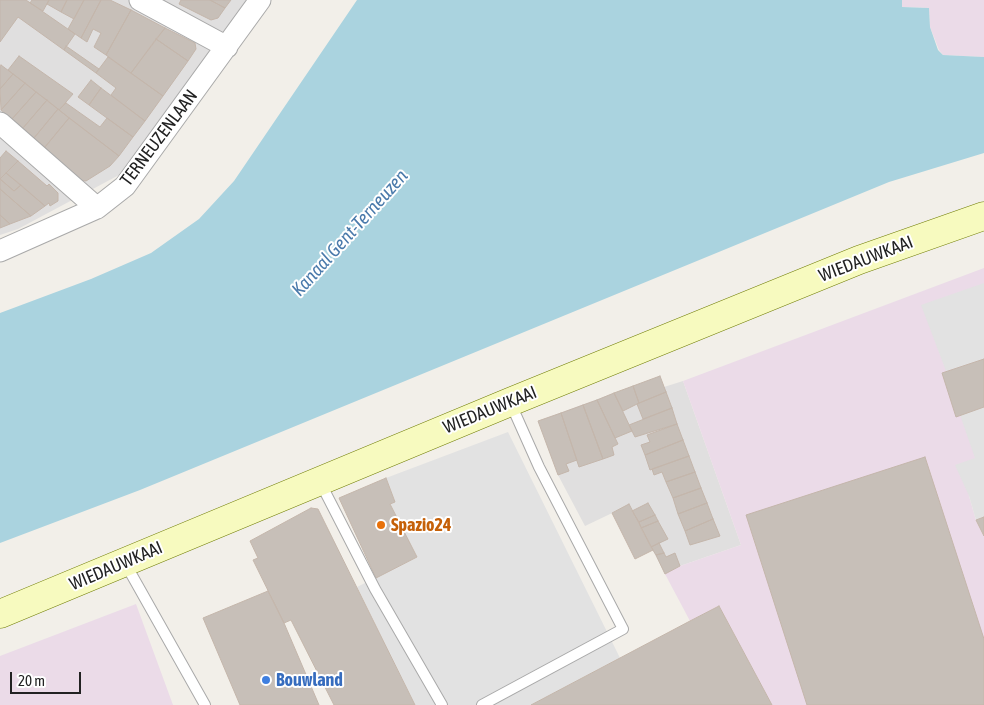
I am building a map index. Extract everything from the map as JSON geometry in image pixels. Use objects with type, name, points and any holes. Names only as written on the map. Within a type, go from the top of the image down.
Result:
[{"type":"main road","name":"WIEDAUWKAAI","points":[[0,614],[319,479],[859,260],[984,216]]},
{"type":"street","points":[[140,0],[226,47]]},
{"type":"street","name":"TERNEUZENLAAN","points":[[0,251],[97,208],[125,186],[260,0]]},
{"type":"street","points":[[0,123],[97,208]]},
{"type":"lane","points":[[482,705],[623,630],[539,467],[510,402]]},
{"type":"lane","points":[[319,479],[375,589],[442,705]]},
{"type":"lane","points":[[125,562],[205,705]]},
{"type":"shaded area","points":[[0,0],[247,0],[119,175],[18,229],[0,235]]},
{"type":"shaded area","points":[[902,0],[984,0],[984,57],[943,55],[939,50],[930,27],[929,8],[902,7]]},
{"type":"shaded area","points":[[984,268],[984,455],[969,496],[976,520],[984,536],[984,705],[772,705],[719,606],[690,621],[665,574],[680,566],[741,545],[683,381]]},
{"type":"shaded area","points":[[984,283],[984,359],[946,371],[921,305]]},
{"type":"shaded area","points":[[660,376],[664,387],[683,381],[741,545],[680,566],[665,574],[629,505],[585,526],[558,475],[538,421]]},
{"type":"shaded area","points":[[984,407],[984,517],[976,520],[969,496],[955,465],[975,458],[960,415]]},
{"type":"shaded area","points":[[508,432],[620,658],[531,705],[415,705],[357,587],[417,557],[390,504],[395,502],[386,478]]},
{"type":"shaded area","points":[[136,604],[173,705],[0,705],[0,656]]},
{"type":"water","name":"Kanaal Gent-Terneuzen","points":[[357,0],[902,0],[902,7],[929,8],[930,27],[938,50],[943,55],[984,57],[984,153],[889,182],[140,490],[0,543],[0,313],[91,279],[151,253],[199,219],[234,181]]},
{"type":"building","points":[[0,0],[26,0],[75,34],[64,50],[18,17],[0,42]]},
{"type":"building","points":[[32,0],[49,0],[43,11],[30,3]]},
{"type":"building","points":[[49,0],[67,0],[61,12],[47,4]]},
{"type":"building","points":[[67,0],[84,0],[74,19],[61,12]]},
{"type":"building","points":[[84,0],[101,0],[81,38],[68,29]]},
{"type":"building","points":[[101,0],[110,0],[131,10],[106,55],[94,47],[101,33],[93,29],[87,42],[81,38]]},
{"type":"building","points":[[181,0],[210,0],[225,8],[218,18],[211,20],[179,4]]},
{"type":"building","points":[[210,0],[231,0],[225,8]]},
{"type":"building","points":[[131,10],[165,28],[131,73],[106,55]]},
{"type":"building","points":[[165,28],[195,43],[196,49],[188,61],[156,39]]},
{"type":"building","points":[[156,39],[188,61],[163,96],[131,73]]},
{"type":"building","points":[[66,46],[99,69],[96,73],[64,50]]},
{"type":"building","points":[[19,56],[73,94],[59,110],[8,70]]},
{"type":"building","points":[[108,57],[163,96],[145,121],[111,95],[116,88],[96,73]]},
{"type":"building","points":[[1,65],[13,74],[0,89],[0,67]]},
{"type":"building","points":[[13,74],[25,83],[1,110],[0,89]]},
{"type":"building","points":[[91,80],[101,88],[89,105],[78,97]]},
{"type":"building","points":[[25,83],[36,92],[12,119],[1,110]]},
{"type":"building","points":[[101,88],[145,121],[133,137],[89,105]]},
{"type":"building","points":[[36,92],[47,100],[23,128],[12,119]]},
{"type":"building","points":[[47,100],[58,109],[34,138],[23,128]]},
{"type":"building","points":[[66,103],[100,127],[107,118],[133,137],[119,156],[59,110]]},
{"type":"building","points":[[58,109],[69,118],[45,147],[34,138]]},
{"type":"building","points":[[69,118],[119,156],[110,166],[86,181],[79,180],[46,152],[48,150],[45,147]]},
{"type":"building","points":[[6,151],[18,161],[0,179],[0,158]]},
{"type":"building","points":[[18,161],[58,193],[58,201],[50,206],[49,203],[45,206],[6,173]]},
{"type":"building","points":[[6,173],[21,185],[14,191],[0,179]]},
{"type":"building","points":[[0,179],[14,191],[21,185],[45,206],[31,216],[0,189]]},
{"type":"building","points":[[0,189],[31,216],[10,224],[0,215]]},
{"type":"building","points":[[0,215],[10,224],[0,228]]},
{"type":"building","points":[[984,359],[984,407],[956,417],[942,373]]},
{"type":"building","points":[[660,376],[666,392],[639,403],[633,386]]},
{"type":"building","points":[[633,386],[639,403],[623,411],[614,393]]},
{"type":"building","points":[[666,392],[672,408],[643,419],[637,404]]},
{"type":"building","points":[[614,393],[632,431],[615,438],[597,400]]},
{"type":"building","points":[[597,400],[618,444],[612,447],[614,455],[603,459],[583,405]]},
{"type":"building","points":[[583,405],[603,459],[579,467],[561,413]]},
{"type":"building","points":[[672,408],[677,424],[635,437],[629,425]]},
{"type":"building","points":[[561,413],[577,460],[566,464],[569,471],[558,475],[538,421]]},
{"type":"building","points":[[677,424],[683,440],[645,455],[641,445],[650,442],[647,435]]},
{"type":"building","points":[[683,440],[689,456],[650,470],[645,455]]},
{"type":"building","points":[[689,456],[695,472],[666,482],[662,472],[654,475],[652,469]]},
{"type":"building","points":[[925,457],[984,639],[984,705],[807,705],[746,515]]},
{"type":"building","points":[[695,472],[701,488],[673,498],[666,482]]},
{"type":"building","points":[[386,478],[395,502],[390,504],[417,557],[376,578],[339,498]]},
{"type":"building","points":[[701,488],[707,503],[678,514],[673,498]]},
{"type":"building","points":[[648,503],[655,515],[639,522],[632,511]]},
{"type":"building","points":[[707,503],[713,519],[685,531],[678,514]]},
{"type":"building","points":[[629,504],[653,550],[635,559],[612,513]]},
{"type":"building","points":[[311,508],[318,509],[415,705],[334,705],[291,620],[284,623],[253,560],[258,558],[250,541]]},
{"type":"building","points":[[655,515],[658,521],[641,528],[639,522]]},
{"type":"building","points":[[984,517],[984,536],[976,520]]},
{"type":"building","points":[[713,519],[720,536],[690,545],[685,531]]},
{"type":"building","points":[[658,521],[668,539],[651,547],[641,528]]},
{"type":"building","points":[[659,543],[664,553],[656,555],[651,547]]},
{"type":"building","points":[[664,553],[666,557],[675,553],[680,566],[665,574],[656,555]]},
{"type":"building","points":[[268,591],[284,623],[319,705],[240,705],[203,618]]},
{"type":"building","points":[[719,606],[772,705],[531,705],[690,621]]},
{"type":"place","name":"Spazio24","points":[[381,525]]},
{"type":"place","name":"Bouwland","points":[[266,680]]}]
